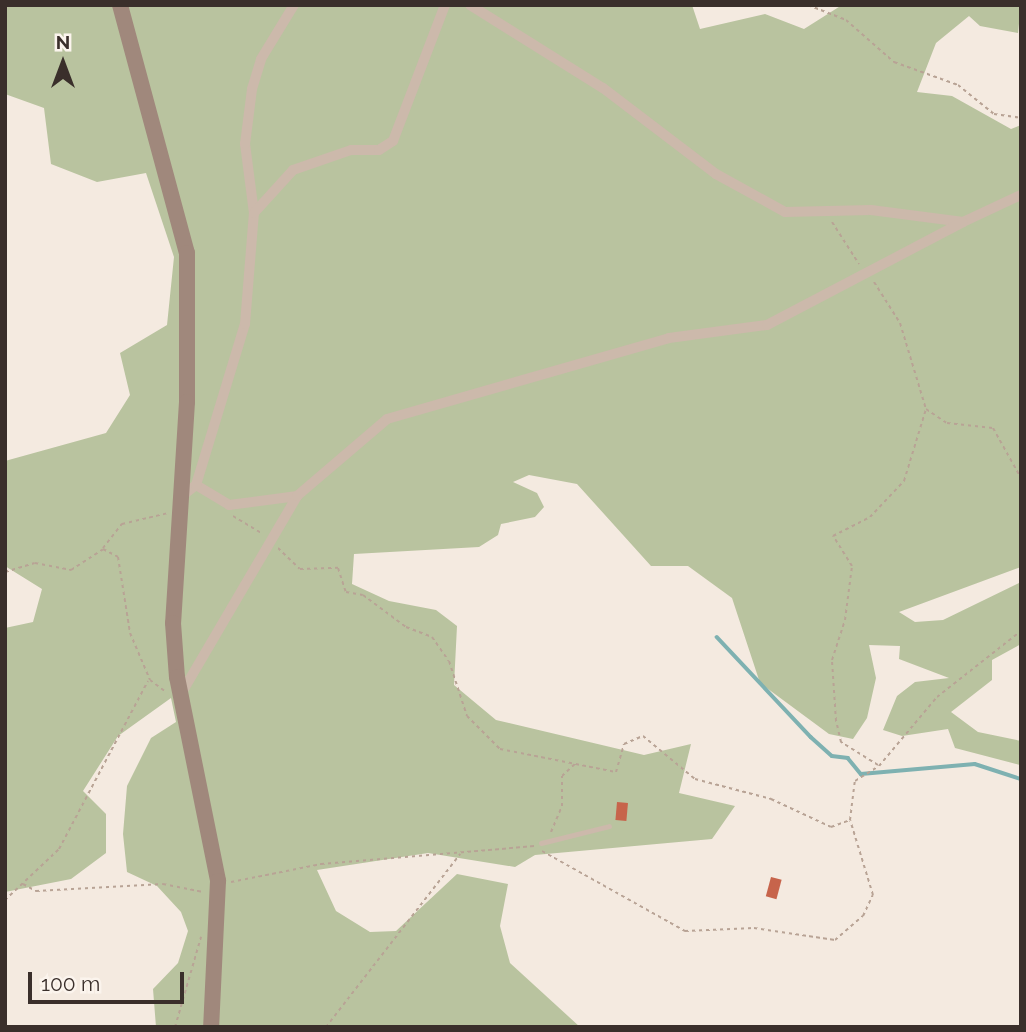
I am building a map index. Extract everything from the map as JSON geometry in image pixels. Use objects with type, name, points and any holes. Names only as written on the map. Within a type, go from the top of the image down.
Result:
[{"type":"street","points":[[120,5],[187,253],[181,496],[173,623],[182,700],[218,881],[211,1027]]},
{"type":"street","points":[[181,496],[196,485],[245,324],[254,213],[245,144],[252,89],[261,59],[295,5]]},
{"type":"street","points":[[254,213],[293,170],[351,150],[379,150],[393,141],[445,5]]},
{"type":"street","points":[[470,5],[603,88],[716,174],[785,212],[871,210],[963,222]]},
{"type":"street","points":[[182,700],[268,542],[297,496],[375,427],[401,413],[669,338],[767,325],[963,222],[1021,195]]},
{"type":"street","points":[[196,485],[225,504],[277,504],[297,496]]},
{"type":"lane","points":[[538,844],[609,826]]},
{"type":"path","points":[[808,5],[854,25],[894,62],[958,85],[994,114],[1021,118]]},
{"type":"path","points":[[821,212],[868,274],[900,323],[926,409],[904,481],[870,517],[834,536],[852,566],[845,620],[832,660],[836,721],[841,742],[879,766]]},
{"type":"path","points":[[926,409],[947,423],[993,428],[1021,478]]},
{"type":"path","points":[[5,572],[36,563],[71,570],[103,549],[122,524],[172,511],[181,496]]},
{"type":"path","points":[[225,504],[300,569],[338,568],[346,592],[363,595],[406,627],[432,637],[449,661],[467,716],[485,738],[523,756],[578,762],[616,772],[624,744],[643,736],[695,779],[772,799],[831,827],[850,820]]},
{"type":"path","points":[[103,549],[118,557],[125,618],[150,680],[182,700]]},
{"type":"path","points":[[22,884],[36,891],[137,883],[214,892],[218,881],[321,864],[538,844],[685,931],[754,928],[835,940],[863,916],[873,895],[850,820],[855,781],[879,766],[917,716],[1021,631]]},
{"type":"path","points":[[5,900],[59,849],[150,680]]},
{"type":"path","points":[[538,844],[559,820],[562,776],[578,762]]},
{"type":"path","points":[[326,1027],[461,852]]},
{"type":"path","points":[[175,1027],[204,929]]},
{"type":"green space","points":[[5,5],[692,5],[700,29],[765,14],[804,29],[842,5],[1021,5],[1018,33],[980,26],[969,16],[936,43],[917,92],[952,96],[1011,129],[1021,125],[1021,567],[899,612],[915,622],[943,620],[1021,582],[1021,644],[992,660],[992,680],[951,712],[978,732],[1021,741],[1020,765],[955,748],[948,729],[902,736],[883,730],[897,696],[915,682],[949,678],[899,659],[900,646],[869,645],[876,678],[867,718],[853,739],[829,734],[760,683],[732,598],[688,566],[651,566],[577,484],[529,475],[513,482],[537,493],[544,507],[535,517],[501,524],[498,535],[479,547],[354,554],[352,584],[389,601],[436,610],[457,626],[454,685],[496,720],[644,755],[691,744],[679,793],[735,806],[712,839],[535,855],[515,867],[428,853],[317,870],[336,911],[370,932],[396,931],[457,874],[508,884],[500,926],[510,963],[580,1027],[156,1027],[153,989],[178,963],[188,931],[181,912],[157,886],[127,872],[123,834],[127,786],[151,738],[176,722],[171,698],[118,736],[83,791],[106,814],[106,853],[71,879],[5,892],[5,628],[33,622],[42,589],[5,566],[5,461],[106,433],[130,395],[120,353],[167,325],[174,257],[146,173],[97,182],[51,164],[44,108],[5,94]]},
{"type":"building","points":[[617,802],[628,803],[626,821],[615,820]]},
{"type":"building","points":[[771,877],[782,880],[776,899],[766,896]]},
{"type":"waterway","points":[[717,637],[811,737],[832,756],[848,758],[861,774],[975,764],[1021,779]]}]
